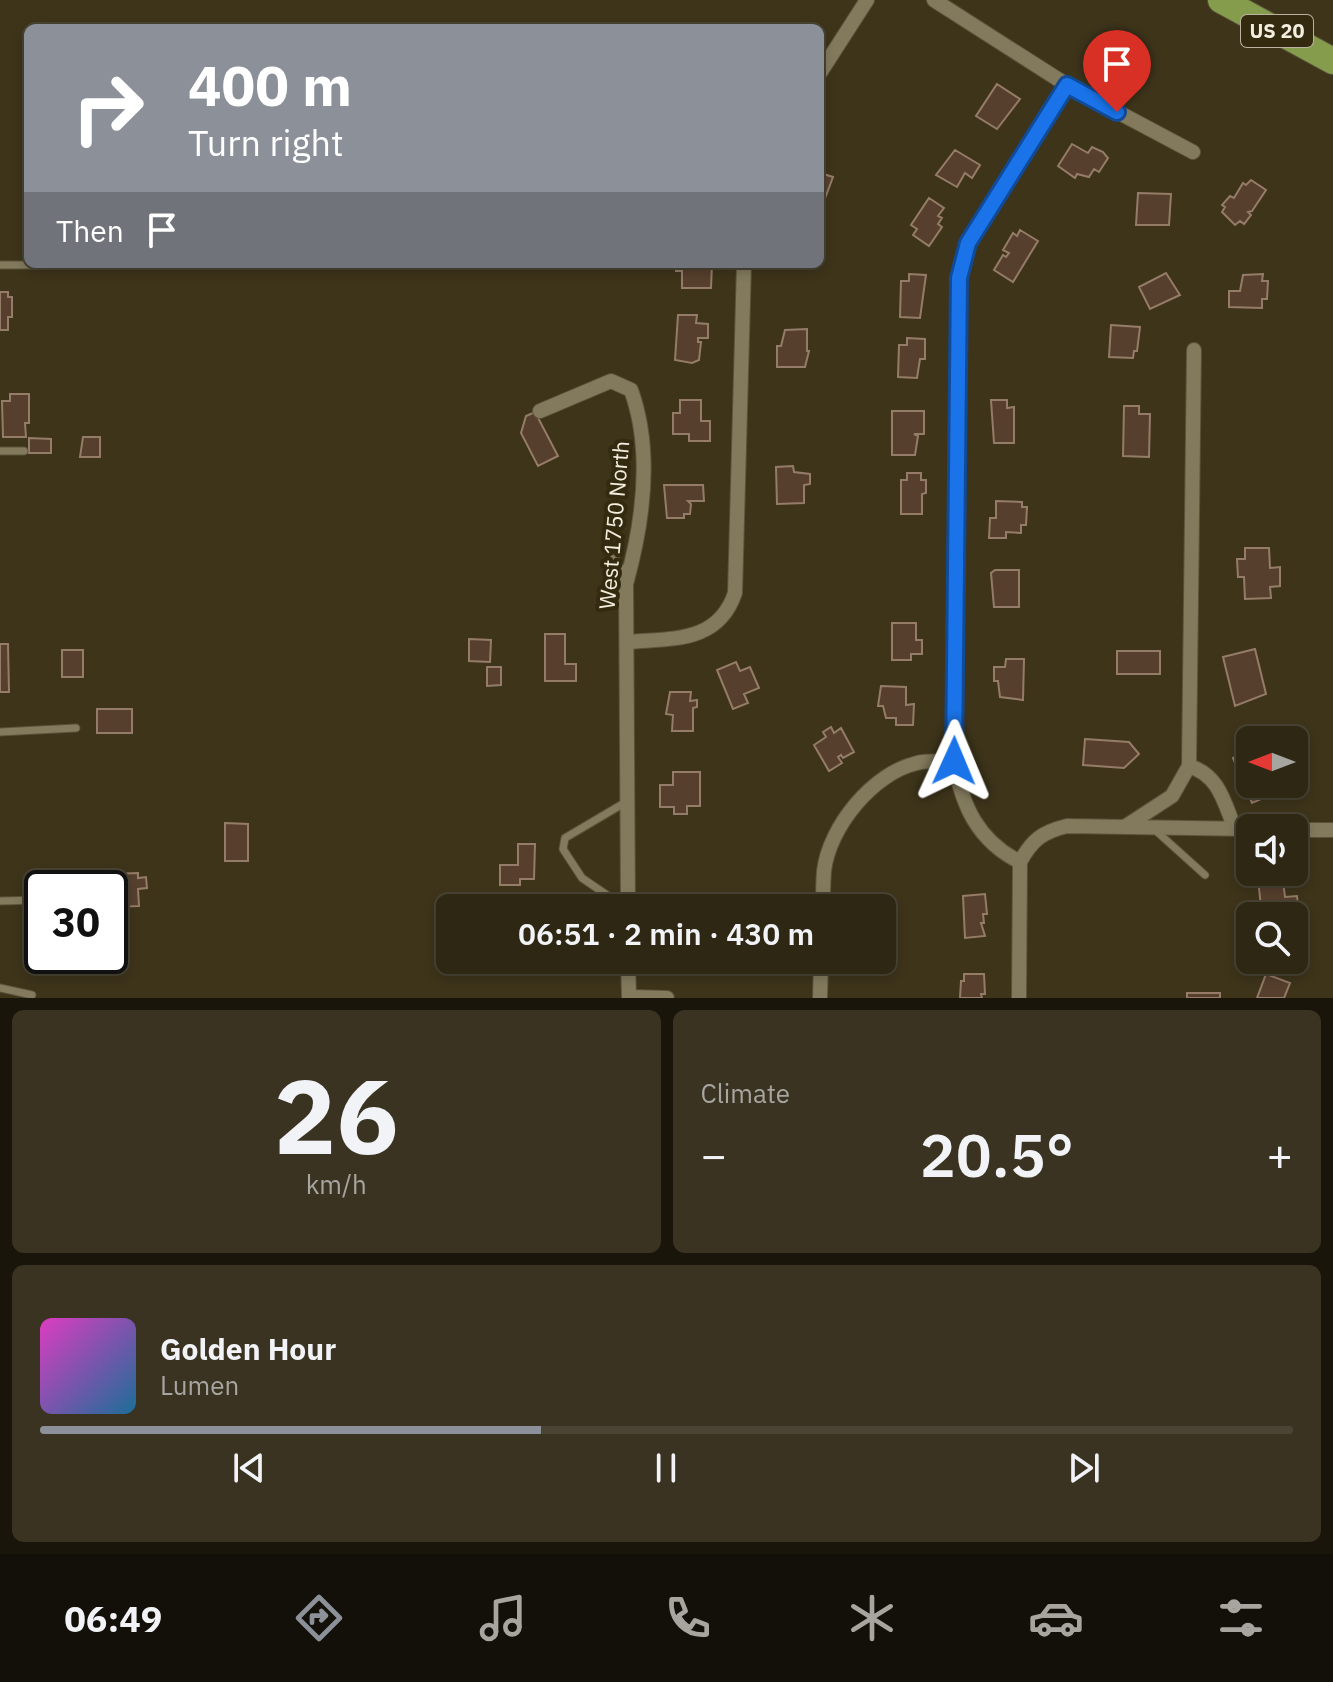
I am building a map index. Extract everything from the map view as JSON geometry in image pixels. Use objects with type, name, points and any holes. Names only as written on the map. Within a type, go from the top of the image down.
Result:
[{"type":"highway","name":"US 20","points":[[1221,0],[1333,61]]},
{"type":"street","points":[[824,67],[867,0]]},
{"type":"street","points":[[934,0],[1067,85],[1193,152]]},
{"type":"street","points":[[1020,862],[1001,853],[983,836],[967,811],[954,761],[959,278],[968,243],[1067,85]]},
{"type":"street","points":[[628,642],[693,636],[714,627],[729,611],[735,593],[744,268]]},
{"type":"street","points":[[1126,826],[1172,796],[1189,766],[1194,350]]},
{"type":"street","name":"West 1750 North","points":[[540,411],[611,381],[631,390],[644,435],[635,553],[626,584],[627,894]]},
{"type":"street","points":[[614,562],[626,584]]},
{"type":"street","points":[[823,894],[824,868],[836,832],[859,800],[885,779],[916,763],[954,761]]},
{"type":"street","points":[[1189,766],[1207,771],[1236,817]]},
{"type":"street","points":[[1019,998],[1020,862],[1030,843],[1045,831],[1067,826],[1236,829]]},
{"type":"street","points":[[1308,830],[1331,830]]},
{"type":"street","points":[[628,974],[629,998],[667,998]]},
{"type":"street","points":[[820,998],[821,974]]},
{"type":"lane","points":[[0,265],[24,265]]},
{"type":"lane","points":[[0,451],[24,451]]},
{"type":"lane","points":[[0,732],[76,728]]},
{"type":"lane","points":[[606,894],[582,878],[563,849],[565,838],[627,802]]},
{"type":"lane","points":[[1150,826],[1205,875]]},
{"type":"lane","points":[[0,901],[24,900]]},
{"type":"lane","points":[[0,988],[32,995]]},
{"type":"building","points":[[997,84],[1020,99],[997,129],[976,116]]},
{"type":"building","points":[[1072,144],[1088,153],[1092,147],[1103,152],[1108,158],[1099,172],[1094,169],[1089,177],[1077,174],[1075,178],[1058,166]]},
{"type":"building","points":[[955,150],[980,165],[972,178],[965,173],[957,187],[936,175]]},
{"type":"building","points":[[824,174],[833,177],[824,201]]},
{"type":"building","points":[[1251,180],[1266,190],[1252,211],[1248,212],[1251,215],[1244,224],[1240,221],[1235,225],[1222,212],[1225,207],[1222,205],[1230,196],[1234,198],[1243,183],[1246,185]]},
{"type":"building","points":[[1138,193],[1171,194],[1169,225],[1136,225]]},
{"type":"building","points":[[929,198],[944,208],[938,216],[942,218],[938,224],[942,227],[929,246],[913,235],[917,229],[911,225]]},
{"type":"building","points":[[1020,230],[1038,241],[1013,282],[994,270],[1003,255],[1006,257],[1009,253],[1003,250],[1013,233],[1017,236]]},
{"type":"building","points":[[676,268],[712,268],[711,288],[682,288],[682,271],[676,271]]},
{"type":"building","points":[[1166,273],[1180,295],[1150,309],[1139,287]]},
{"type":"building","points":[[909,274],[926,275],[920,318],[900,317],[901,281],[909,281]]},
{"type":"building","points":[[1263,274],[1262,281],[1268,281],[1267,299],[1262,299],[1262,308],[1229,307],[1229,291],[1240,291],[1243,275]]},
{"type":"building","points":[[0,292],[8,292],[8,297],[12,297],[12,317],[8,317],[8,330],[0,330]]},
{"type":"building","points":[[678,315],[697,315],[696,323],[708,324],[708,338],[698,338],[701,342],[699,360],[692,363],[675,360]]},
{"type":"building","points":[[1111,325],[1140,327],[1133,358],[1109,357]]},
{"type":"building","points":[[807,329],[809,351],[805,367],[777,367],[777,346],[781,346],[785,330]]},
{"type":"building","points":[[907,338],[925,339],[925,359],[920,359],[917,378],[898,377],[899,345],[907,345]]},
{"type":"building","points":[[10,394],[29,394],[26,437],[3,437],[2,401],[10,401]]},
{"type":"building","points":[[680,400],[701,400],[701,421],[710,421],[710,441],[689,441],[689,434],[673,434],[673,413],[680,413]]},
{"type":"building","points":[[991,400],[1007,400],[1007,408],[1014,407],[1014,443],[994,443]]},
{"type":"building","points":[[1124,406],[1139,406],[1139,414],[1150,414],[1149,457],[1123,456]]},
{"type":"building","points":[[892,411],[924,411],[924,434],[914,434],[918,436],[915,455],[892,455]]},
{"type":"building","points":[[535,412],[558,456],[538,466],[521,433],[526,416]]},
{"type":"building","points":[[83,437],[100,437],[100,457],[80,457]]},
{"type":"building","points":[[29,438],[51,439],[51,453],[29,453]]},
{"type":"building","points":[[793,466],[794,472],[810,474],[810,484],[804,485],[804,503],[777,504],[776,467]]},
{"type":"building","points":[[907,473],[921,473],[921,480],[926,480],[922,514],[901,514],[901,480],[907,480]]},
{"type":"building","points":[[664,485],[703,485],[704,501],[688,501],[691,504],[690,514],[684,514],[684,518],[667,518]]},
{"type":"building","points":[[996,501],[1022,502],[1022,507],[1027,507],[1026,525],[1021,525],[1021,533],[1006,532],[1006,538],[989,538],[990,518],[996,518]]},
{"type":"building","points":[[1245,548],[1269,548],[1270,568],[1280,567],[1280,586],[1270,587],[1271,598],[1245,599],[1244,577],[1238,577],[1237,559],[1245,559]]},
{"type":"building","points":[[995,570],[1019,570],[1019,607],[994,607],[991,573]]},
{"type":"building","points":[[892,623],[916,623],[916,640],[922,640],[922,654],[911,654],[911,660],[892,660]]},
{"type":"building","points":[[545,634],[565,634],[565,664],[576,664],[576,681],[545,681]]},
{"type":"building","points":[[469,639],[491,640],[490,662],[469,661]]},
{"type":"building","points":[[0,644],[8,644],[9,692],[0,692]]},
{"type":"building","points":[[1255,649],[1266,694],[1235,706],[1223,657]]},
{"type":"building","points":[[62,650],[83,650],[83,677],[62,677]]},
{"type":"building","points":[[1117,651],[1160,651],[1160,674],[1117,674]]},
{"type":"building","points":[[1006,659],[1024,659],[1023,700],[1000,697],[998,681],[994,681],[994,667],[1005,667]]},
{"type":"building","points":[[736,662],[740,671],[750,667],[759,688],[744,694],[748,703],[733,709],[717,670]]},
{"type":"building","points":[[487,667],[501,667],[501,685],[487,686]]},
{"type":"building","points":[[881,686],[906,687],[906,705],[914,704],[913,725],[896,725],[896,718],[886,718],[883,706],[878,706]]},
{"type":"building","points":[[670,692],[691,692],[690,701],[697,700],[697,707],[693,708],[693,731],[672,731],[673,715],[666,714]]},
{"type":"building","points":[[97,709],[132,709],[132,733],[97,733]]},
{"type":"building","points":[[831,727],[834,733],[841,728],[854,752],[843,758],[841,755],[838,757],[842,763],[829,771],[814,745],[826,737],[823,732]]},
{"type":"building","points":[[1085,739],[1129,742],[1139,754],[1124,768],[1083,765]]},
{"type":"building","points":[[673,772],[700,772],[700,806],[687,806],[687,814],[674,814],[674,807],[660,807],[660,785],[673,785]]},
{"type":"building","points":[[225,823],[248,824],[248,861],[225,861]]},
{"type":"building","points":[[518,844],[535,844],[534,879],[520,879],[520,885],[500,885],[500,865],[518,865]]},
{"type":"building","points":[[128,873],[138,873],[138,878],[146,877],[147,888],[138,889],[139,906],[128,906]]},
{"type":"building","points":[[1259,886],[1284,886],[1285,897],[1297,896],[1298,902],[1260,902]]},
{"type":"building","points":[[985,894],[987,914],[983,914],[984,923],[981,923],[985,936],[965,938],[963,896]]},
{"type":"building","points":[[964,974],[984,974],[985,994],[981,994],[982,998],[960,998]]},
{"type":"building","points":[[1266,974],[1290,983],[1284,998],[1257,998]]},
{"type":"building","points":[[1187,993],[1220,993],[1220,998],[1187,998]]},
{"type":"route","points":[[954,761],[959,278],[968,243],[1067,85],[1117,112]]}]
